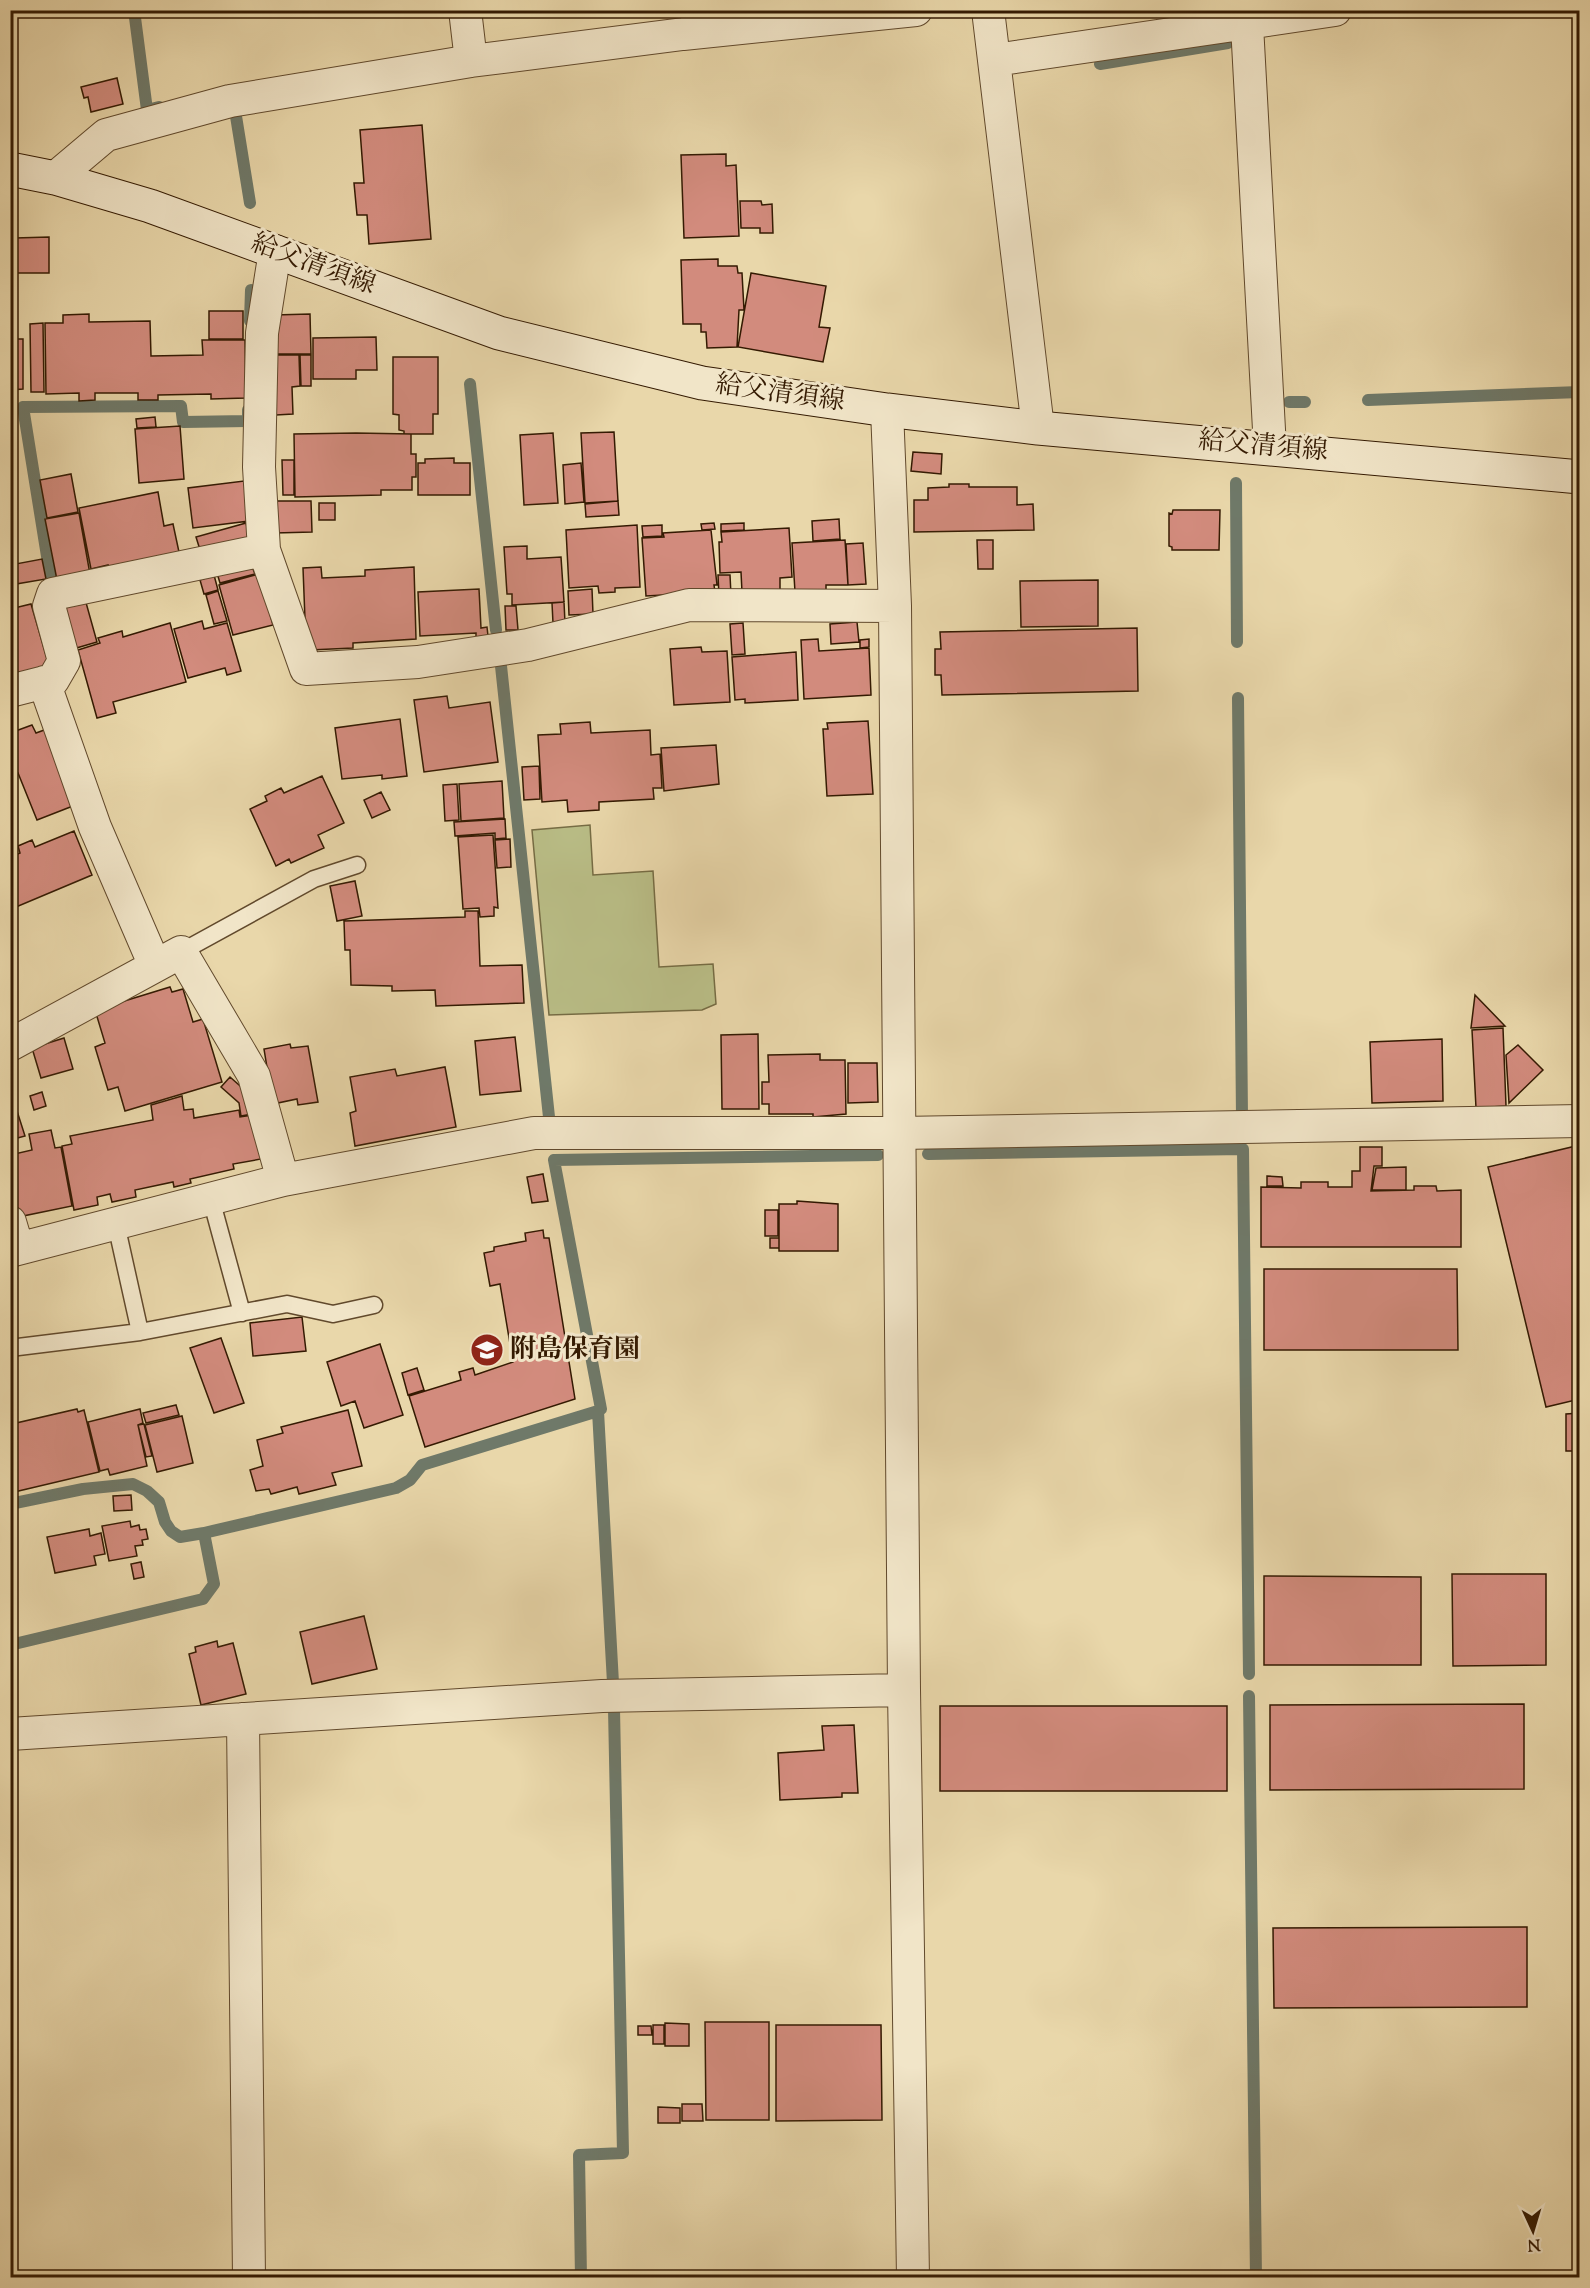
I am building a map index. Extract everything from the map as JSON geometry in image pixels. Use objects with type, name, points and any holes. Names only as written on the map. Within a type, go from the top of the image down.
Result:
[{"type":"main road","name":"給父清須線","points":[[10,170],[55,178],[150,206],[499,333],[580,355],[702,383],[887,410],[1038,428],[1580,477]]},
{"type":"street","points":[[465,10],[471,61]]},
{"type":"street","points":[[55,178],[106,135],[230,101],[471,61],[683,34],[916,10]]},
{"type":"street","points":[[988,10],[1038,428]]},
{"type":"street","points":[[995,60],[1247,25],[1335,10]]},
{"type":"street","points":[[1247,25],[1270,448]]},
{"type":"street","points":[[275,251],[262,333],[259,467],[264,550],[306,669],[418,662],[528,645],[689,605],[895,606]]},
{"type":"street","points":[[887,410],[895,606],[904,1690],[913,2277]]},
{"type":"street","points":[[10,691],[53,680],[64,661],[49,606],[53,594],[264,550]]},
{"type":"street","points":[[44,682],[95,827],[168,959],[254,1076],[284,1180]]},
{"type":"street","points":[[10,1045],[168,959]]},
{"type":"street","points":[[13,1241],[116,1224],[284,1180],[534,1133],[900,1133],[1580,1121]]},
{"type":"street","points":[[10,1734],[602,1696],[904,1690]]},
{"type":"street","points":[[243,1719],[249,2277]]},
{"type":"lane","points":[[168,959],[314,879],[357,864]]},
{"type":"lane","points":[[211,1199],[242,1313]]},
{"type":"lane","points":[[116,1224],[140,1332]]},
{"type":"lane","points":[[10,1348],[140,1332],[287,1304],[333,1314],[374,1305]]},
{"type":"green space","points":[[590,825],[593,875],[653,871],[659,967],[713,964],[716,1004],[702,1010],[549,1015],[532,830]]},
{"type":"building","points":[[117,78],[123,104],[91,112],[88,97],[84,98],[81,87]]},
{"type":"building","points":[[422,125],[431,239],[369,244],[367,215],[357,215],[354,183],[364,183],[360,130]]},
{"type":"building","points":[[726,154],[726,166],[736,165],[739,236],[684,238],[681,155]]},
{"type":"building","points":[[740,201],[761,201],[762,205],[772,204],[773,233],[760,233],[760,228],[741,228]]},
{"type":"building","points":[[49,237],[49,273],[15,273],[15,238]]},
{"type":"building","points":[[718,259],[718,266],[737,266],[738,273],[742,273],[744,310],[739,310],[737,347],[707,348],[706,332],[701,332],[701,324],[683,324],[681,260]]},
{"type":"building","points":[[751,273],[826,286],[819,327],[830,328],[823,362],[738,347]]},
{"type":"building","points":[[209,311],[243,311],[243,339],[209,339]]},
{"type":"building","points":[[89,314],[89,322],[150,321],[151,356],[203,355],[202,340],[245,340],[246,398],[211,399],[211,394],[158,395],[158,400],[138,400],[138,393],[95,393],[95,400],[79,401],[79,393],[46,394],[45,323],[63,323],[63,315]]},
{"type":"building","points":[[310,314],[311,354],[275,354],[274,315]]},
{"type":"building","points":[[43,323],[44,392],[31,392],[30,324]]},
{"type":"building","points":[[376,337],[377,370],[356,370],[356,379],[313,379],[313,338]]},
{"type":"building","points":[[10,339],[23,339],[23,389],[10,390]]},
{"type":"building","points":[[275,355],[299,355],[300,386],[292,387],[293,414],[276,415]]},
{"type":"building","points":[[300,355],[311,355],[311,386],[301,386]]},
{"type":"building","points":[[393,357],[438,357],[438,414],[433,414],[433,434],[404,434],[404,431],[399,430],[399,415],[393,414]]},
{"type":"building","points":[[155,417],[156,427],[137,428],[136,419]]},
{"type":"building","points":[[180,426],[184,479],[139,483],[135,429]]},
{"type":"building","points":[[614,432],[618,501],[585,503],[581,433]]},
{"type":"building","points":[[553,433],[558,503],[524,505],[520,435]]},
{"type":"building","points":[[294,434],[411,434],[411,454],[416,454],[416,477],[412,477],[412,490],[381,490],[381,495],[295,497]]},
{"type":"building","points":[[913,452],[942,454],[941,474],[911,471]]},
{"type":"building","points":[[454,458],[454,463],[470,463],[470,495],[418,495],[418,463],[425,463],[425,459]]},
{"type":"building","points":[[282,460],[294,460],[294,495],[283,495]]},
{"type":"building","points":[[581,463],[584,502],[565,504],[563,465]]},
{"type":"building","points":[[71,474],[78,512],[47,518],[40,480]]},
{"type":"building","points":[[244,481],[249,521],[193,528],[188,488]]},
{"type":"building","points":[[949,484],[969,484],[969,487],[1017,487],[1017,505],[1033,504],[1034,530],[914,532],[914,500],[928,500],[928,488],[949,487]]},
{"type":"building","points":[[158,492],[164,526],[173,524],[179,552],[108,570],[108,565],[91,569],[79,508]]},
{"type":"building","points":[[275,501],[311,501],[312,532],[275,533]]},
{"type":"building","points":[[618,501],[619,515],[586,517],[585,504]]},
{"type":"building","points":[[319,503],[335,503],[335,520],[319,520]]},
{"type":"building","points":[[1173,510],[1220,510],[1219,550],[1172,550],[1169,546],[1169,513],[1172,514]]},
{"type":"building","points":[[79,513],[90,574],[57,580],[45,519]]},
{"type":"building","points":[[839,519],[840,539],[813,541],[812,521]]},
{"type":"building","points":[[246,523],[251,542],[201,553],[196,537]]},
{"type":"building","points":[[714,523],[715,529],[702,530],[701,524]]},
{"type":"building","points":[[744,523],[744,530],[721,531],[721,524]]},
{"type":"building","points":[[637,525],[640,587],[615,588],[615,592],[599,593],[598,586],[569,588],[566,530]]},
{"type":"building","points":[[662,525],[662,536],[643,537],[642,526]]},
{"type":"building","points":[[789,528],[792,577],[780,578],[780,590],[742,592],[741,572],[720,573],[721,532]]},
{"type":"building","points":[[711,530],[717,585],[714,585],[715,592],[646,596],[642,538],[664,537],[663,533]]},
{"type":"building","points":[[845,540],[848,585],[826,585],[826,590],[795,592],[792,543]]},
{"type":"building","points":[[977,540],[993,540],[993,569],[978,569]]},
{"type":"building","points":[[863,543],[866,584],[848,585],[846,544]]},
{"type":"building","points":[[527,546],[527,559],[561,557],[564,602],[512,605],[512,594],[507,594],[504,547]]},
{"type":"building","points":[[42,559],[46,579],[10,585],[10,565]]},
{"type":"building","points":[[251,564],[255,574],[220,583],[217,573]]},
{"type":"building","points":[[321,567],[322,578],[365,576],[365,570],[414,567],[416,639],[353,643],[353,648],[310,650],[306,645],[303,568]]},
{"type":"building","points":[[259,574],[273,625],[233,635],[219,585]]},
{"type":"building","points":[[214,575],[218,590],[204,594],[200,580]]},
{"type":"building","points":[[718,575],[730,575],[731,595],[719,596]]},
{"type":"building","points":[[1098,580],[1098,626],[1021,627],[1020,581]]},
{"type":"building","points":[[479,589],[481,628],[487,627],[488,636],[476,637],[476,633],[420,636],[418,592]]},
{"type":"building","points":[[592,589],[593,614],[569,615],[568,591]]},
{"type":"building","points":[[218,591],[227,621],[214,624],[206,595]]},
{"type":"building","points":[[85,599],[97,642],[73,649],[61,606]]},
{"type":"building","points":[[564,602],[565,623],[553,623],[552,603]]},
{"type":"building","points":[[31,604],[49,665],[13,675],[10,665],[10,609]]},
{"type":"building","points":[[505,606],[516,606],[518,630],[506,630]]},
{"type":"building","points":[[202,621],[204,629],[227,623],[241,671],[227,675],[225,668],[188,678],[174,629]]},
{"type":"building","points":[[857,622],[859,642],[831,644],[830,624]]},
{"type":"building","points":[[170,623],[186,682],[113,702],[116,713],[97,718],[78,650],[100,643],[98,638],[122,631],[123,637]]},
{"type":"building","points":[[743,623],[745,654],[732,655],[730,624]]},
{"type":"building","points":[[1137,628],[1138,691],[942,695],[941,675],[935,675],[935,649],[941,649],[940,632]]},
{"type":"building","points":[[818,639],[819,651],[869,648],[871,695],[804,699],[801,640]]},
{"type":"building","points":[[869,639],[869,647],[860,648],[860,640]]},
{"type":"building","points":[[701,647],[702,652],[727,651],[730,702],[674,705],[670,649]]},
{"type":"building","points":[[796,652],[798,700],[745,703],[745,699],[735,700],[732,657]]},
{"type":"building","points":[[447,696],[449,708],[490,702],[498,762],[424,772],[414,700]]},
{"type":"building","points":[[400,719],[407,776],[382,779],[382,775],[342,779],[335,728]]},
{"type":"building","points":[[868,721],[873,794],[827,796],[823,729],[828,729],[827,723]]},
{"type":"building","points":[[590,722],[591,733],[650,730],[651,755],[660,754],[662,788],[653,788],[654,799],[599,802],[599,810],[568,812],[567,800],[542,802],[538,735],[561,734],[560,724]]},
{"type":"building","points":[[32,725],[36,733],[47,729],[78,804],[37,820],[18,773],[10,776],[10,733]]},
{"type":"building","points":[[716,745],[719,784],[664,791],[661,748]]},
{"type":"building","points":[[539,766],[540,799],[524,800],[522,767]]},
{"type":"building","points":[[322,776],[344,823],[318,835],[324,848],[291,863],[289,859],[276,866],[250,809],[267,801],[265,796],[281,788],[284,793]]},
{"type":"building","points":[[502,781],[504,818],[461,821],[459,784]]},
{"type":"building","points":[[457,784],[459,820],[445,821],[443,785]]},
{"type":"building","points":[[381,792],[390,810],[372,818],[364,800]]},
{"type":"building","points":[[505,819],[506,838],[495,839],[495,833],[455,836],[454,822]]},
{"type":"building","points":[[74,831],[92,875],[16,907],[10,893],[10,857],[20,853],[18,846],[32,840],[35,847]]},
{"type":"building","points":[[493,835],[498,908],[494,907],[494,916],[480,917],[479,908],[463,909],[458,837]]},
{"type":"building","points":[[510,839],[511,867],[497,868],[495,840]]},
{"type":"building","points":[[355,881],[362,916],[337,921],[330,886]]},
{"type":"building","points":[[465,911],[478,911],[480,966],[522,965],[524,1003],[436,1006],[435,990],[392,991],[392,986],[351,985],[350,950],[345,950],[344,921],[465,917]]},
{"type":"building","points":[[10,941],[16,960],[10,962]]},
{"type":"building","points":[[170,987],[172,992],[183,989],[193,1022],[203,1019],[222,1082],[125,1111],[118,1087],[108,1090],[95,1047],[105,1043],[95,1010]]},
{"type":"building","points":[[1475,995],[1505,1026],[1471,1028]]},
{"type":"building","points":[[1503,1028],[1506,1106],[1476,1108],[1472,1030]]},
{"type":"building","points":[[758,1034],[759,1109],[722,1109],[721,1035]]},
{"type":"building","points":[[515,1037],[521,1091],[480,1095],[475,1041]]},
{"type":"building","points":[[64,1038],[73,1069],[41,1078],[32,1048]]},
{"type":"building","points":[[1442,1039],[1443,1101],[1372,1103],[1370,1042]]},
{"type":"building","points":[[290,1044],[291,1048],[308,1046],[318,1102],[298,1105],[297,1099],[273,1104],[264,1049]]},
{"type":"building","points":[[1518,1045],[1543,1070],[1509,1103],[1506,1055]]},
{"type":"building","points":[[820,1054],[820,1060],[845,1060],[846,1114],[813,1117],[813,1114],[769,1114],[769,1104],[762,1104],[762,1082],[769,1082],[768,1055]]},
{"type":"building","points":[[848,1063],[877,1063],[878,1102],[848,1103]]},
{"type":"building","points":[[445,1067],[456,1127],[355,1146],[350,1113],[356,1111],[350,1077],[395,1069],[397,1076]]},
{"type":"building","points":[[230,1077],[248,1093],[252,1114],[241,1116],[239,1103],[221,1087]]},
{"type":"building","points":[[10,1089],[25,1136],[10,1140]]},
{"type":"building","points":[[42,1092],[46,1106],[34,1110],[30,1096]]},
{"type":"building","points":[[182,1096],[184,1110],[193,1109],[194,1118],[239,1110],[240,1117],[253,1115],[261,1159],[233,1164],[234,1169],[190,1179],[191,1183],[174,1187],[173,1182],[135,1190],[136,1197],[112,1202],[110,1194],[97,1197],[98,1205],[74,1210],[62,1146],[72,1144],[70,1136],[153,1120],[151,1105]]},
{"type":"building","points":[[51,1130],[55,1148],[61,1147],[72,1206],[18,1217],[10,1180],[10,1155],[32,1150],[29,1134]]},
{"type":"building","points":[[1580,1145],[1580,1399],[1546,1407],[1488,1167]]},
{"type":"building","points":[[1360,1147],[1382,1147],[1382,1166],[1374,1166],[1371,1191],[1414,1190],[1414,1186],[1436,1186],[1437,1191],[1461,1190],[1461,1247],[1261,1247],[1261,1187],[1301,1188],[1301,1182],[1328,1182],[1328,1187],[1352,1187],[1352,1171],[1360,1171]]},
{"type":"building","points":[[1406,1167],[1406,1190],[1372,1190],[1376,1168]]},
{"type":"building","points":[[543,1174],[548,1201],[532,1203],[527,1177]]},
{"type":"building","points":[[1267,1176],[1282,1177],[1283,1186],[1267,1186]]},
{"type":"building","points":[[797,1201],[838,1204],[838,1251],[779,1251],[779,1204],[797,1204]]},
{"type":"building","points":[[765,1210],[778,1210],[778,1236],[765,1236]]},
{"type":"building","points":[[543,1230],[544,1238],[549,1238],[575,1399],[425,1447],[409,1396],[461,1380],[459,1372],[473,1368],[475,1375],[513,1362],[500,1284],[490,1286],[484,1253],[494,1251],[494,1247],[526,1241],[525,1233]]},
{"type":"building","points":[[770,1238],[779,1238],[779,1248],[770,1248]]},
{"type":"building","points":[[1264,1269],[1457,1269],[1458,1350],[1264,1350]]},
{"type":"building","points":[[302,1317],[306,1351],[253,1356],[250,1323]]},
{"type":"building","points":[[221,1338],[244,1403],[214,1413],[190,1348]]},
{"type":"building","points":[[380,1344],[403,1415],[364,1428],[355,1401],[341,1406],[327,1362]]},
{"type":"building","points":[[417,1368],[424,1390],[408,1395],[402,1373]]},
{"type":"building","points":[[176,1405],[179,1415],[146,1423],[143,1413]]},
{"type":"building","points":[[77,1409],[78,1412],[84,1410],[99,1472],[10,1493],[10,1412],[13,1411],[16,1423]]},
{"type":"building","points":[[140,1409],[143,1423],[138,1425],[147,1466],[110,1475],[108,1469],[100,1471],[88,1422]]},
{"type":"building","points":[[348,1410],[362,1466],[332,1473],[336,1485],[299,1494],[297,1487],[271,1494],[269,1489],[256,1491],[250,1470],[263,1466],[257,1440],[283,1433],[281,1427]]},
{"type":"building","points":[[1580,1413],[1580,1451],[1566,1451],[1566,1414]]},
{"type":"building","points":[[182,1416],[193,1463],[157,1472],[145,1425]]},
{"type":"building","points":[[144,1424],[152,1456],[146,1457],[138,1425]]},
{"type":"building","points":[[131,1495],[132,1510],[114,1511],[113,1496]]},
{"type":"building","points":[[130,1521],[131,1527],[139,1525],[140,1530],[146,1529],[148,1539],[142,1540],[143,1545],[135,1546],[137,1556],[109,1561],[102,1526]]},
{"type":"building","points":[[89,1529],[90,1536],[101,1533],[105,1554],[94,1556],[96,1565],[55,1573],[47,1537]]},
{"type":"building","points":[[141,1562],[144,1577],[134,1579],[131,1564]]},
{"type":"building","points":[[1452,1574],[1546,1574],[1546,1665],[1453,1666]]},
{"type":"building","points":[[1264,1576],[1421,1577],[1421,1665],[1264,1665]]},
{"type":"building","points":[[364,1616],[377,1669],[312,1684],[300,1632]]},
{"type":"building","points":[[217,1641],[218,1647],[233,1643],[246,1694],[201,1705],[189,1654],[196,1652],[195,1647]]},
{"type":"building","points":[[1524,1704],[1524,1789],[1270,1790],[1270,1705]]},
{"type":"building","points":[[940,1706],[1227,1706],[1227,1791],[940,1791]]},
{"type":"building","points":[[854,1725],[858,1793],[842,1793],[842,1797],[780,1800],[778,1753],[824,1750],[822,1726]]},
{"type":"building","points":[[1527,1927],[1527,2007],[1274,2008],[1273,1928]]},
{"type":"building","points":[[705,2022],[769,2022],[769,2120],[706,2120]]},
{"type":"building","points":[[665,2023],[689,2024],[689,2046],[665,2046]]},
{"type":"building","points":[[653,2025],[664,2025],[664,2044],[653,2044]]},
{"type":"building","points":[[776,2025],[881,2025],[882,2120],[776,2121]]},
{"type":"building","points":[[638,2026],[651,2026],[652,2035],[638,2035]]},
{"type":"building","points":[[682,2104],[702,2104],[703,2121],[682,2121]]},
{"type":"building","points":[[658,2107],[680,2108],[680,2123],[658,2123]]},
{"type":"waterway","points":[[134,10],[147,110],[159,107]]},
{"type":"waterway","points":[[687,24],[691,23],[690,10]]},
{"type":"waterway","points":[[1100,64],[1228,43]]},
{"type":"waterway","points":[[235,110],[250,203]]},
{"type":"waterway","points":[[250,321],[251,290]]},
{"type":"waterway","points":[[470,384],[496,630]]},
{"type":"waterway","points":[[1368,400],[1580,392]]},
{"type":"waterway","points":[[1289,402],[1305,402]]},
{"type":"waterway","points":[[51,581],[23,407],[181,406],[183,422],[248,421],[248,410]]},
{"type":"waterway","points":[[1236,483],[1237,642]]},
{"type":"waterway","points":[[501,666],[549,1117]]},
{"type":"waterway","points":[[1238,698],[1242,1117]]},
{"type":"waterway","points":[[928,1154],[1243,1149],[1249,1674]]},
{"type":"waterway","points":[[10,1504],[83,1489],[133,1484],[147,1491],[159,1502],[165,1522],[171,1531],[180,1537],[396,1488],[410,1480],[422,1465],[598,1411],[601,1409],[554,1160],[878,1155]]},
{"type":"waterway","points":[[598,1411],[613,1683]]},
{"type":"waterway","points":[[10,1645],[203,1599],[214,1584],[204,1533]]},
{"type":"waterway","points":[[1249,1696],[1256,2278]]},
{"type":"waterway","points":[[581,2278],[579,2155],[623,2153],[614,1709]]},
{"type":"place","name":"附島保育園","points":[[487,1350]]}]
